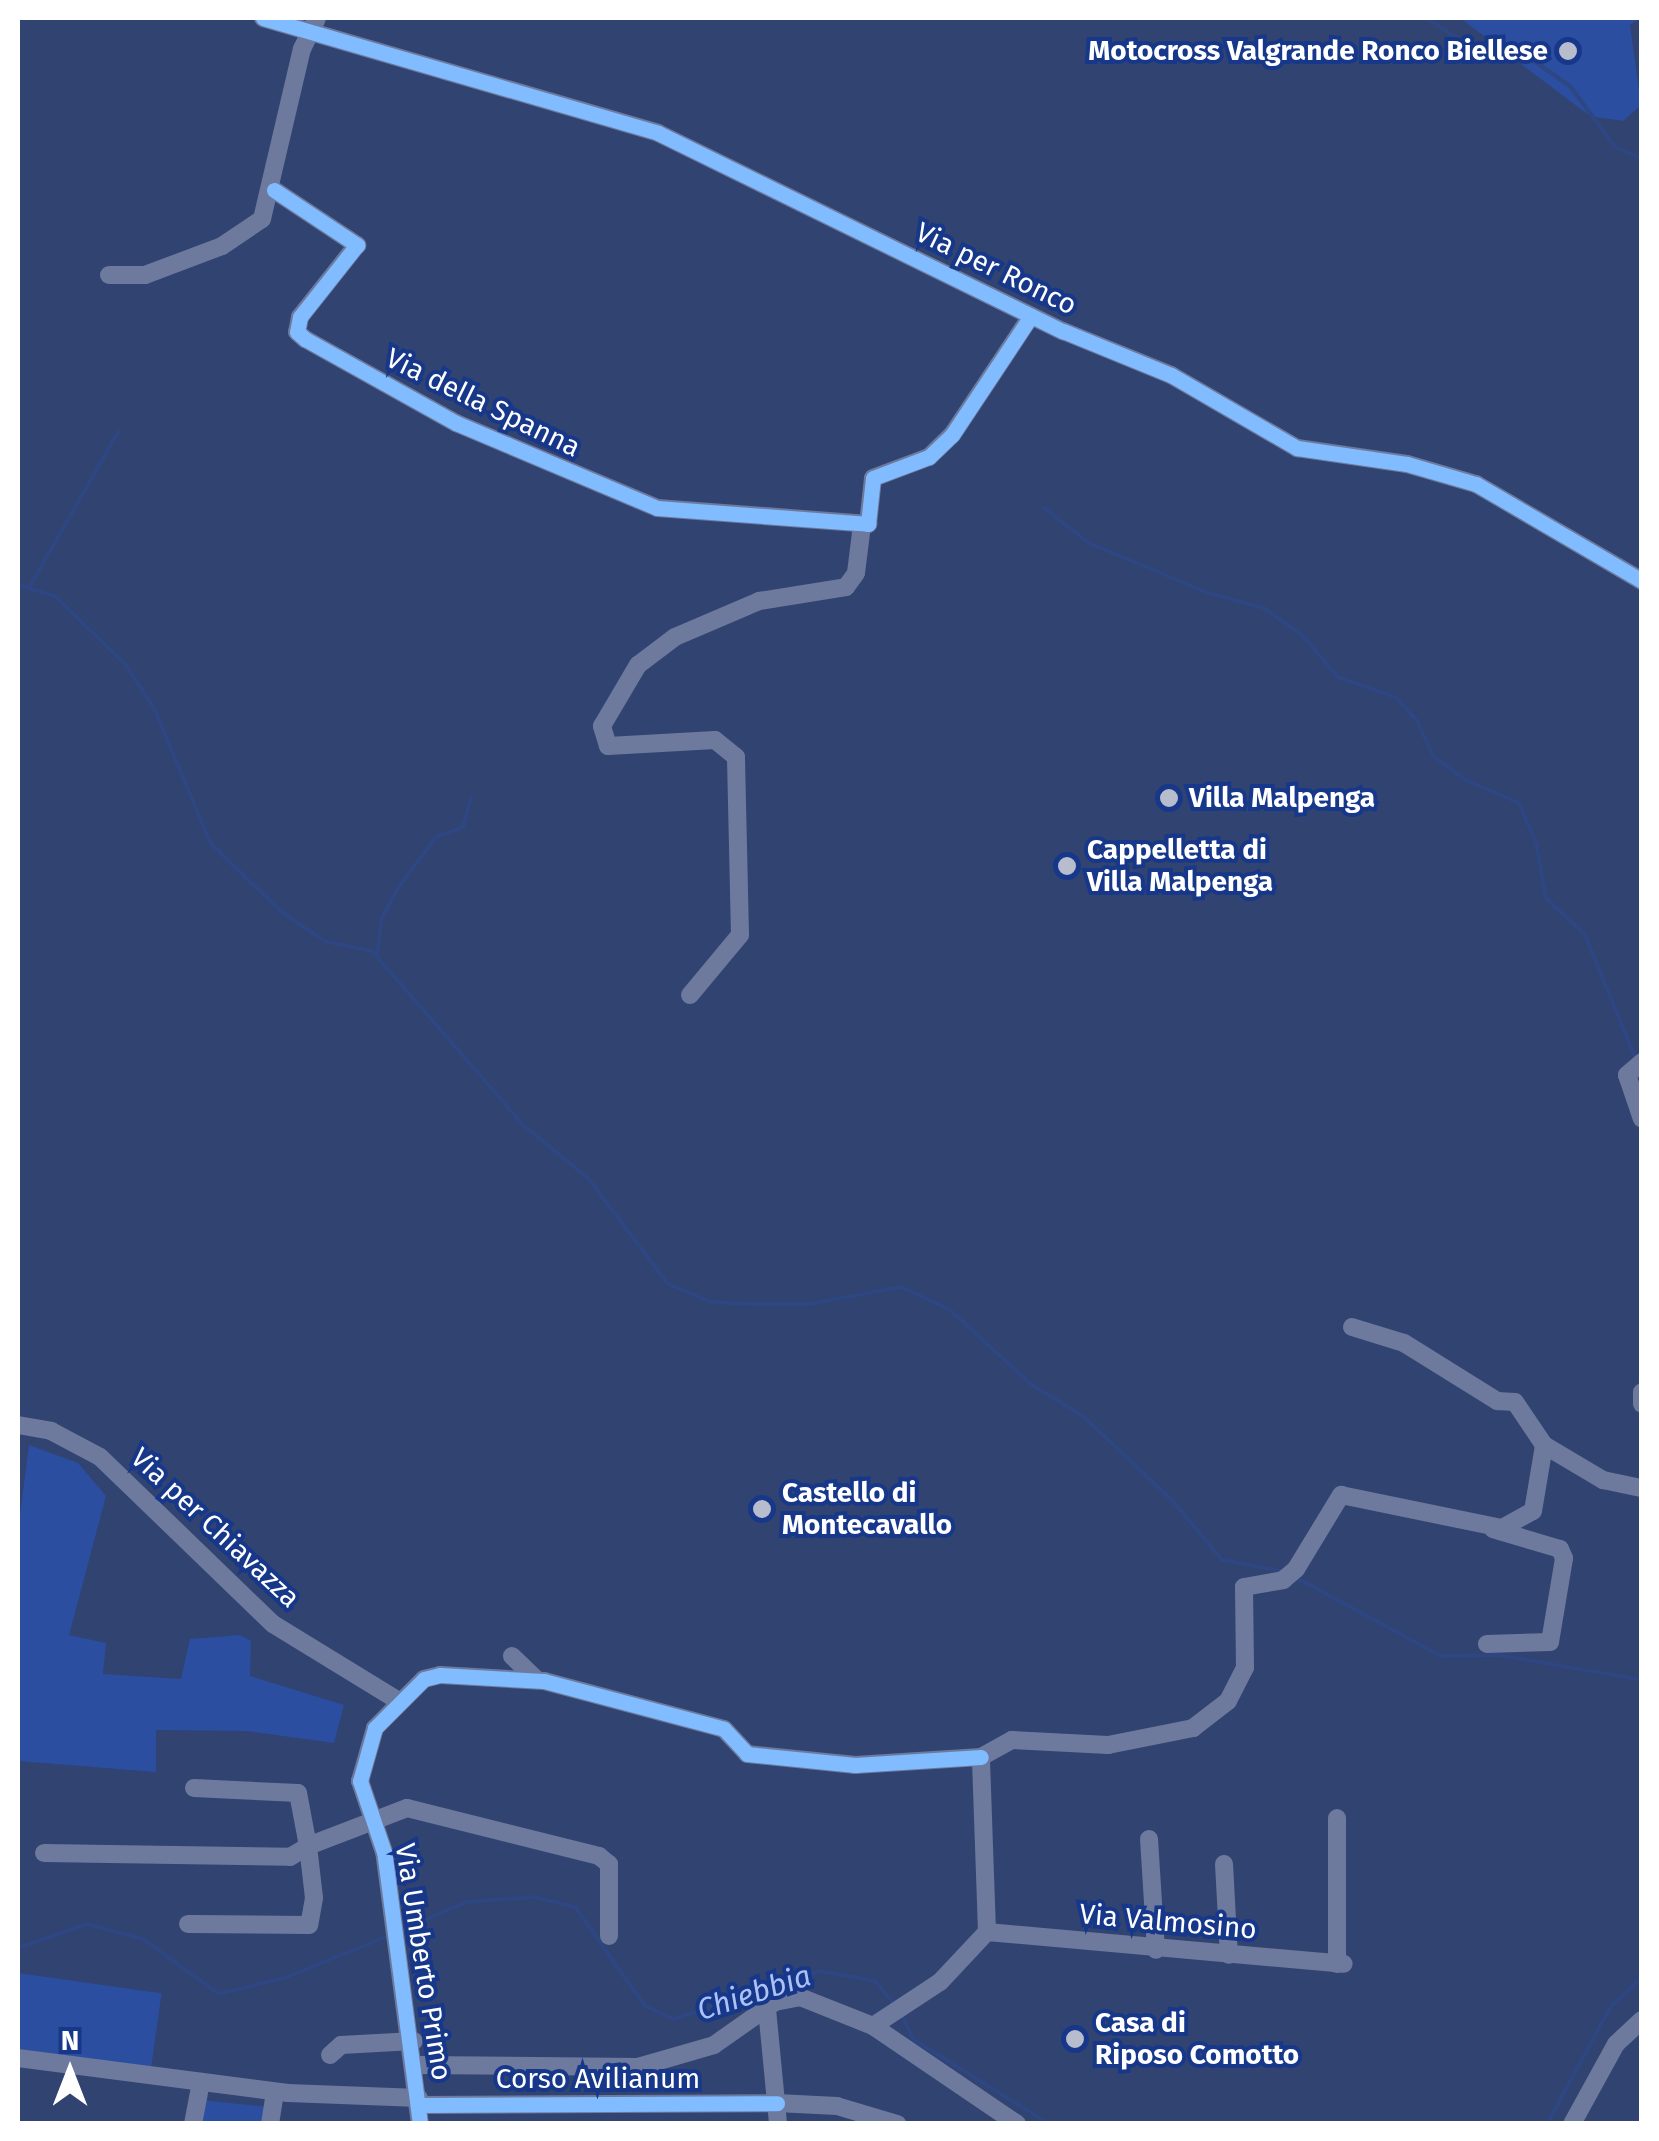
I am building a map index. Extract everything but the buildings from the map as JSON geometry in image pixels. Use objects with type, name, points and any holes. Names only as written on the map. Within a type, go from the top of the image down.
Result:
[{"type":"street","name":"Via per Ronco","points":[[263,18],[314,24],[658,132],[1031,316],[1171,375],[1297,448],[1406,464],[1476,484],[1642,581]]},
{"type":"street","points":[[109,276],[146,275],[249,232],[274,190],[314,24]]},
{"type":"street","name":"Via della Spanna","points":[[274,190],[358,244],[296,325],[320,348],[456,423],[636,505],[862,525]]},
{"type":"street","points":[[690,995],[740,935],[736,756],[716,740],[608,746],[602,726],[638,665],[675,636],[758,601],[846,587],[856,572],[862,525],[870,515],[873,478],[929,457],[952,435],[1031,316]]},
{"type":"street","points":[[1636,1063],[1626,1074],[1642,1119]]},
{"type":"street","points":[[1352,1327],[1404,1343],[1482,1393],[1515,1402],[1544,1446],[1602,1480],[1642,1488]]},
{"type":"street","points":[[1642,1392],[1642,1404]]},
{"type":"street","name":"Via per Chiavazza","points":[[18,1425],[51,1431],[100,1457],[272,1624],[397,1700]]},
{"type":"street","points":[[1493,1529],[1533,1511],[1544,1446]]},
{"type":"street","points":[[397,1700],[440,1674],[537,1680],[724,1730],[746,1754],[855,1765],[981,1757],[1012,1740],[1108,1745],[1194,1728],[1228,1701],[1245,1668],[1244,1587],[1292,1574],[1337,1499],[1347,1494],[1493,1529],[1560,1550],[1564,1558],[1550,1642],[1488,1644]]},
{"type":"street","points":[[512,1656],[537,1680]]},
{"type":"street","name":"Via Umberto Primo","points":[[397,1700],[375,1728],[360,1781],[384,1852],[395,1954],[414,2041],[420,2109]]},
{"type":"street","points":[[879,2021],[961,1965],[987,1932],[981,1757]]},
{"type":"street","points":[[188,1924],[309,1925],[314,1898],[298,1793],[194,1788]]},
{"type":"street","points":[[44,1853],[290,1856],[407,1808],[598,1856],[609,1864],[609,1936]]},
{"type":"street","name":"Via Valmosino","points":[[987,1932],[1340,1964],[1337,1818]]},
{"type":"street","points":[[1148,1839],[1156,1950]]},
{"type":"street","points":[[1224,1864],[1229,1955]]},
{"type":"street","points":[[416,2065],[638,2067],[714,2045],[786,1996],[800,1997],[879,2021],[1017,2124]]},
{"type":"street","points":[[767,2010],[778,2124]]},
{"type":"street","points":[[1572,2124],[1616,2044],[1642,2020]]},
{"type":"street","name":"Via Umberto Primo","points":[[330,2055],[341,2045],[414,2041]]},
{"type":"street","name":"Corso Avilianum","points":[[18,2058],[420,2109],[776,2102],[837,2106],[897,2124]]},
{"type":"street","points":[[194,2124],[200,2082]]},
{"type":"street","points":[[270,2124],[275,2092]]},
{"type":"shaded area","name":"Motocross Valgrande Ronco Biellese","points":[[1460,18],[1640,18],[1630,25],[1641,105],[1623,121],[1590,116]]},
{"type":"shaded area","points":[[29,1445],[78,1463],[106,1496],[69,1635],[106,1643],[103,1674],[181,1679],[190,1639],[240,1635],[251,1641],[250,1676],[344,1705],[334,1743],[246,1731],[156,1730],[156,1772],[18,1761],[18,1530]]},
{"type":"shaded area","points":[[18,1973],[162,1993],[151,2067],[18,2049]]},
{"type":"shaded area","points":[[202,2100],[268,2107],[262,2123],[199,2124]]},
{"type":"waterway","points":[[1426,18],[1487,57],[1531,59],[1570,86],[1615,147],[1642,159]]},
{"type":"waterway","points":[[29,588],[118,432]]},
{"type":"waterway","points":[[1044,508],[1089,543],[1208,593],[1264,608],[1302,635],[1338,677],[1395,697],[1417,721],[1434,757],[1464,779],[1519,803],[1536,843],[1546,898],[1585,935],[1636,1060]]},
{"type":"waterway","points":[[18,585],[55,596],[125,664],[154,708],[211,844],[283,913],[324,941],[372,951],[523,1125],[588,1178],[668,1284],[711,1302],[751,1304],[809,1304],[901,1287],[949,1309],[1032,1385],[1083,1416],[1173,1501],[1222,1560],[1282,1571]]},
{"type":"waterway","points":[[377,958],[381,920],[400,885],[436,837],[463,827],[471,797]]},
{"type":"waterway","points":[[1295,1577],[1441,1656],[1498,1655],[1642,1680]]},
{"type":"waterway","name":"Chiebbia","points":[[401,1930],[467,1902],[534,1897],[575,1907],[645,2006],[674,2019],[820,1971],[875,1981],[896,2006]]},
{"type":"waterway","name":"Chiebbia","points":[[18,1948],[87,1924],[143,1939],[219,1994],[287,1977],[388,1936]]},
{"type":"waterway","name":"Chiebbia","points":[[1547,2124],[1611,2006],[1642,1978]]},
{"type":"waterway","name":"Chiebbia","points":[[901,2014],[913,2039],[1049,2124]]},
{"type":"cycle path","points":[[263,18],[658,133],[1063,331],[1171,375],[1297,448],[1407,464],[1476,484],[1642,581]]},
{"type":"cycle path","points":[[274,190],[357,245],[300,317],[297,332],[305,339],[456,423],[657,508],[868,524],[873,478],[929,457],[952,435],[1031,316]]},
{"type":"cycle path","points":[[420,2124],[384,1852],[360,1781],[375,1728],[424,1679],[440,1675],[544,1681],[724,1729],[747,1754],[855,1765],[981,1757]]},
{"type":"cycle path","points":[[419,2105],[777,2103]]},
{"type":"place","name":"Motocross Valgrande Ronco Biellese","points":[[1568,51]]},
{"type":"place","name":"Villa Malpenga","points":[[1169,798]]},
{"type":"place","name":"Cappelletta di Villa Malpenga","points":[[1067,866]]},
{"type":"place","name":"Castello di Montecavallo","points":[[762,1509]]},
{"type":"place","name":"Casa di Riposo Comotto","points":[[1075,2039]]}]
